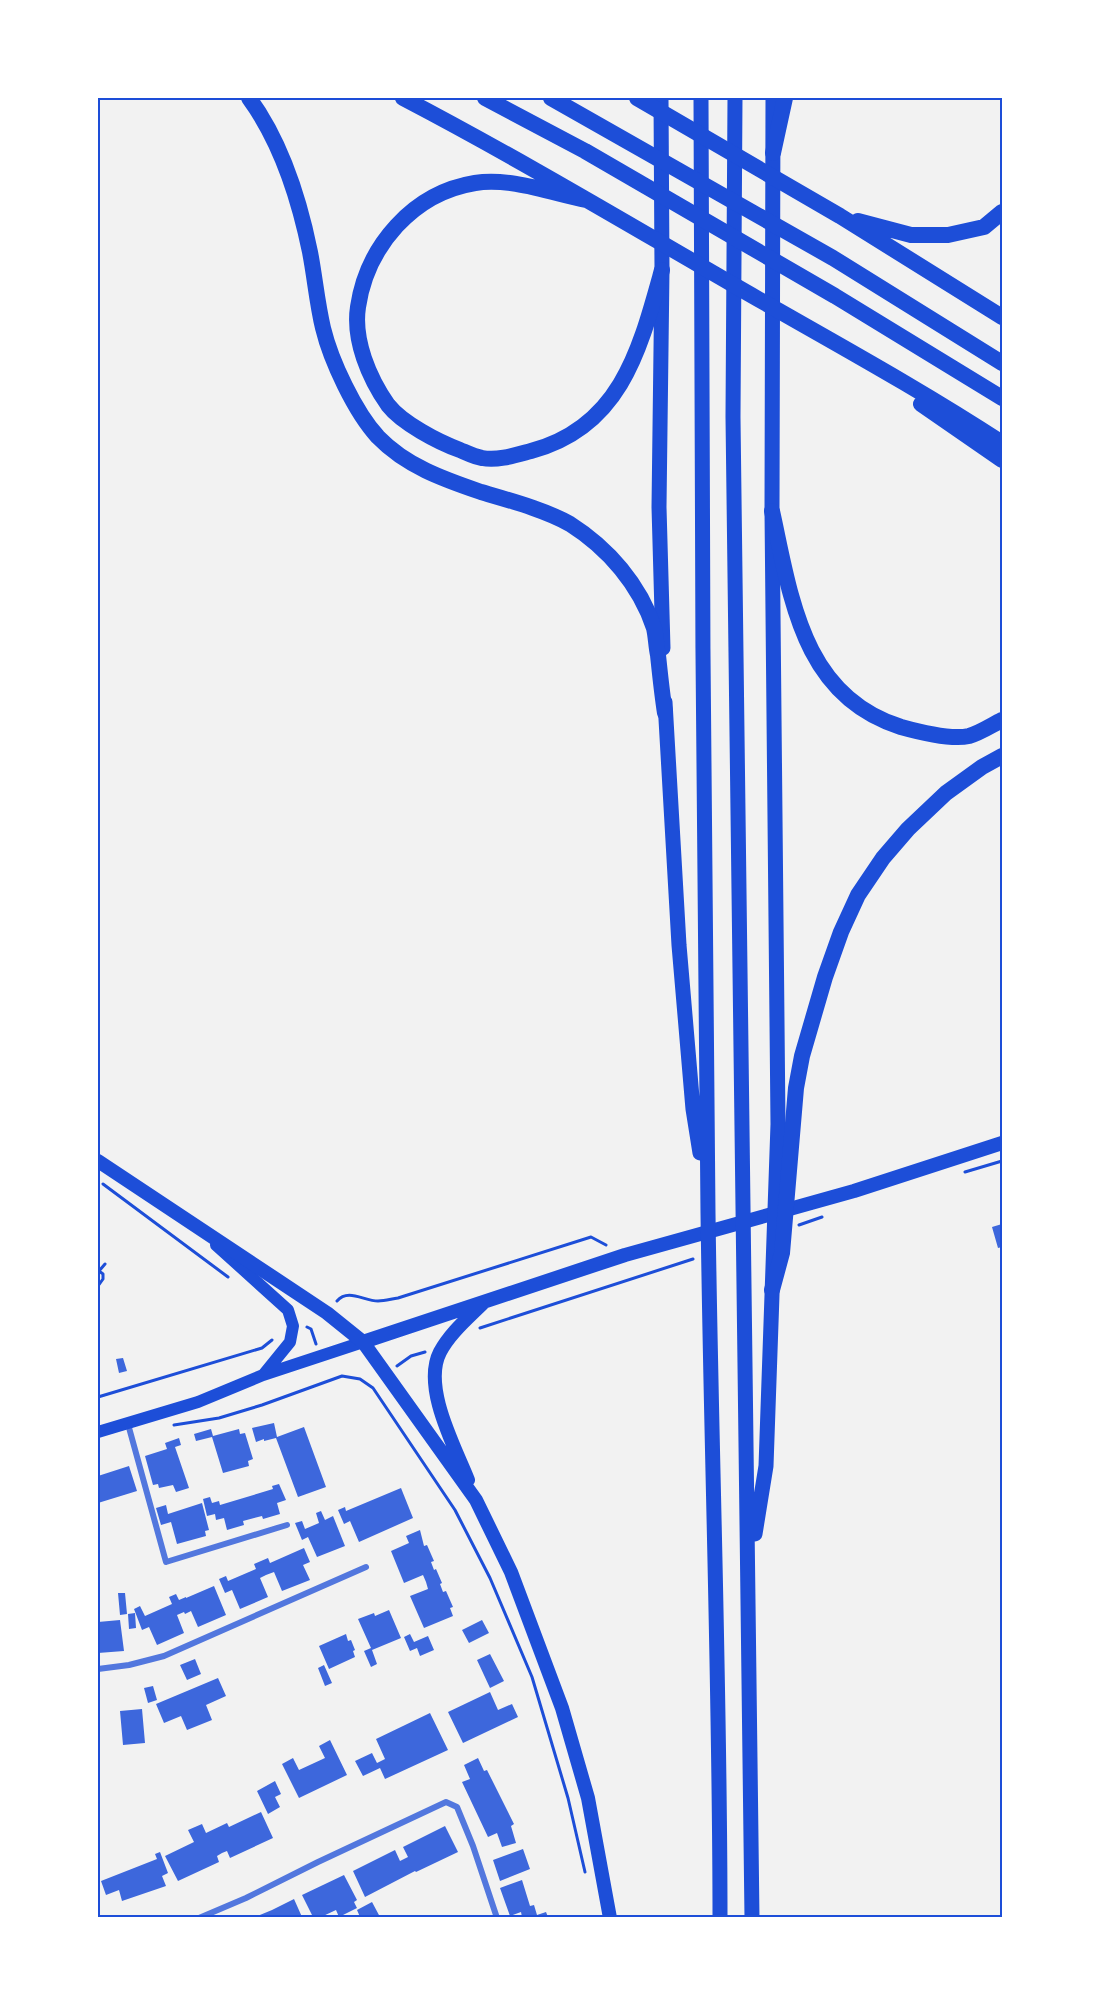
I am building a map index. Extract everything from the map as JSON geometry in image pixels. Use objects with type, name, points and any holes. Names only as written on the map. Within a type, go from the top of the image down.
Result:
[{"type":"highway","points":[[249,98],[276,142],[294,187],[310,252],[323,330],[341,378],[357,407],[378,436],[404,460],[445,480],[533,509],[569,524],[597,544],[619,566],[638,591],[654,629],[665,713]]},
{"type":"highway","points":[[403,98],[901,379],[1002,443]]},
{"type":"highway","points":[[485,98],[585,151],[798,274],[1002,398]]},
{"type":"highway","points":[[551,98],[798,238],[1002,363]]},
{"type":"highway","points":[[638,98],[840,216],[1002,317]]},
{"type":"highway","points":[[661,98],[662,270],[659,507],[665,713],[679,945],[693,1109],[708,1207]]},
{"type":"highway","points":[[701,98],[700,495],[708,1207],[720,1803],[720,1917]]},
{"type":"highway","points":[[735,98],[733,417],[752,1917]]},
{"type":"highway","points":[[749,1575],[766,1466],[778,1124],[772,511],[773,98]]},
{"type":"highway","points":[[773,153],[785,98]]},
{"type":"highway","points":[[586,200],[497,181],[474,183],[439,193],[411,211],[387,236],[368,269],[358,308],[360,345],[371,375],[389,406],[418,430],[450,447],[482,458],[508,457],[552,445],[582,426],[601,410],[620,387],[632,365],[645,332],[662,270]]},
{"type":"highway","points":[[840,216],[911,235],[948,235],[984,227],[1002,212]]},
{"type":"highway","points":[[834,343],[1002,460]]},
{"type":"highway","points":[[772,511],[793,604],[804,637],[815,660],[861,709],[897,725],[928,735],[968,736],[1002,720]]},
{"type":"highway","points":[[772,1290],[782,1253],[796,1088],[802,1056],[841,932],[864,886],[883,858],[908,829],[946,793],[981,767],[1002,756]]},
{"type":"main road","points":[[98,1432],[198,1402],[263,1375],[625,1255],[854,1191],[1002,1143]]},
{"type":"main road","points":[[98,1161],[327,1313],[363,1342],[476,1500]]},
{"type":"main road","points":[[190,1221],[288,1310],[293,1326],[290,1342],[263,1375]]},
{"type":"main road","points":[[484,1302],[448,1340],[439,1354],[435,1383],[441,1410],[476,1500],[511,1572],[562,1708],[588,1798],[610,1917]]},
{"type":"street","points":[[128,1424],[166,1562],[287,1525]]},
{"type":"street","points":[[98,1669],[129,1665],[164,1656],[366,1567]]},
{"type":"street","points":[[199,1917],[246,1898],[446,1802],[457,1807],[473,1846],[496,1917]]},
{"type":"path","points":[[98,1180],[228,1277]]},
{"type":"path","points":[[98,1397],[262,1348],[277,1336],[280,1325],[302,1325],[311,1329],[340,1297],[350,1294],[366,1300],[380,1301],[398,1298],[591,1237],[625,1255]]},
{"type":"path","points":[[98,1286],[104,1274],[99,1271],[105,1264]]},
{"type":"path","points":[[475,1330],[628,1280]]},
{"type":"path","points":[[373,1388],[402,1361],[411,1356],[429,1351],[439,1354]]},
{"type":"path","points":[[168,1425],[219,1418],[342,1376],[360,1379],[373,1388],[455,1510],[490,1578],[532,1677],[568,1798],[585,1872]]},
{"type":"building","points":[[1002,1224],[1002,1247],[998,1248],[992,1227]]},
{"type":"building","points":[[123,1358],[127,1371],[119,1373],[116,1359]]},
{"type":"building","points":[[274,1423],[277,1437],[304,1427],[326,1487],[298,1497],[276,1438],[256,1442],[252,1428]]},
{"type":"building","points":[[211,1429],[213,1436],[239,1429],[240,1434],[245,1433],[253,1459],[248,1461],[249,1466],[223,1473],[212,1437],[196,1441],[194,1434]]},
{"type":"building","points":[[179,1438],[181,1445],[175,1447],[189,1488],[176,1492],[173,1485],[159,1488],[158,1484],[153,1485],[145,1456],[167,1449],[165,1443]]},
{"type":"building","points":[[129,1466],[137,1491],[98,1503],[98,1476]]},
{"type":"building","points":[[279,1484],[286,1500],[277,1503],[280,1514],[243,1521],[244,1525],[227,1530],[224,1518],[216,1520],[215,1514],[207,1516],[203,1499],[210,1497],[212,1503],[219,1501],[220,1505],[273,1489],[272,1486]]},
{"type":"building","points":[[401,1488],[413,1518],[359,1542],[350,1521],[344,1524],[338,1510],[345,1507],[346,1511]]},
{"type":"building","points":[[202,1503],[209,1530],[205,1531],[206,1536],[177,1544],[171,1522],[161,1525],[156,1508],[166,1505],[168,1514]]},
{"type":"building","points":[[321,1511],[325,1520],[333,1516],[345,1546],[317,1557],[308,1537],[302,1540],[295,1523],[302,1521],[305,1529],[319,1523],[316,1513]]},
{"type":"building","points":[[420,1530],[424,1546],[427,1545],[434,1561],[431,1562],[442,1583],[440,1584],[443,1592],[446,1591],[453,1607],[450,1608],[453,1616],[424,1628],[410,1596],[428,1589],[423,1575],[404,1583],[391,1551],[409,1543],[406,1536]]},
{"type":"building","points":[[304,1548],[310,1562],[303,1565],[310,1580],[282,1591],[274,1572],[266,1575],[260,1578],[268,1597],[240,1609],[232,1590],[225,1593],[219,1579],[226,1576],[228,1581],[256,1569],[254,1564],[268,1558],[270,1563]]},
{"type":"building","points":[[214,1586],[226,1615],[198,1627],[191,1611],[177,1615],[184,1633],[157,1645],[149,1627],[142,1630],[134,1609],[140,1606],[145,1616],[172,1604],[169,1597],[176,1594],[179,1600]]},
{"type":"building","points":[[118,1593],[125,1593],[127,1614],[120,1615]]},
{"type":"building","points":[[389,1610],[401,1638],[372,1650],[377,1664],[371,1667],[364,1651],[371,1648],[358,1619],[374,1613],[375,1616]]},
{"type":"building","points":[[135,1613],[136,1628],[129,1629],[128,1614]]},
{"type":"building","points":[[120,1620],[124,1651],[98,1653],[98,1622]]},
{"type":"building","points":[[482,1620],[489,1633],[469,1643],[462,1630]]},
{"type":"building","points":[[346,1634],[355,1650],[353,1651],[355,1657],[329,1669],[319,1646]]},
{"type":"building","points":[[410,1634],[414,1642],[428,1636],[434,1650],[420,1656],[417,1648],[410,1651],[404,1637]]},
{"type":"building","points":[[490,1654],[504,1681],[490,1688],[477,1660]]},
{"type":"building","points":[[195,1659],[201,1674],[187,1680],[180,1665]]},
{"type":"building","points":[[324,1665],[332,1683],[325,1686],[318,1668]]},
{"type":"building","points":[[218,1678],[226,1696],[206,1705],[212,1720],[187,1730],[181,1716],[164,1723],[156,1704]]},
{"type":"building","points":[[153,1686],[157,1700],[148,1703],[144,1688]]},
{"type":"building","points":[[490,1692],[498,1710],[512,1704],[518,1717],[463,1743],[448,1712]]},
{"type":"building","points":[[142,1709],[145,1743],[123,1745],[120,1711]]},
{"type":"building","points":[[430,1713],[448,1750],[385,1779],[380,1768],[363,1776],[355,1761],[372,1753],[377,1763],[385,1759],[376,1739]]},
{"type":"building","points":[[330,1740],[347,1775],[299,1798],[282,1764],[293,1758],[299,1770],[325,1758],[319,1746]]},
{"type":"building","points":[[478,1758],[484,1771],[487,1770],[514,1824],[511,1826],[516,1843],[502,1847],[497,1833],[488,1837],[462,1782],[470,1779],[464,1765]]},
{"type":"building","points":[[275,1781],[281,1794],[275,1797],[280,1807],[268,1814],[257,1791]]},
{"type":"building","points":[[261,1812],[273,1838],[230,1858],[227,1851],[222,1853],[217,1856],[219,1862],[178,1881],[165,1856],[194,1842],[188,1830],[202,1824],[206,1833],[227,1823],[229,1827]]},
{"type":"building","points":[[445,1826],[458,1852],[365,1897],[353,1871],[395,1850],[400,1861],[408,1857],[403,1847]]},
{"type":"building","points":[[523,1849],[530,1869],[500,1881],[493,1860]]},
{"type":"building","points":[[160,1852],[168,1873],[162,1876],[166,1886],[122,1901],[119,1890],[106,1895],[101,1881],[157,1859],[155,1854]]},
{"type":"building","points":[[344,1875],[357,1900],[354,1902],[357,1908],[339,1917],[336,1910],[321,1917],[313,1917],[302,1895]]},
{"type":"building","points":[[522,1880],[530,1906],[534,1905],[537,1915],[546,1912],[548,1917],[522,1917],[521,1912],[510,1916],[500,1888]]},
{"type":"building","points":[[294,1899],[302,1917],[255,1917],[272,1910]]},
{"type":"building","points":[[372,1902],[380,1917],[360,1917],[357,1910]]}]
